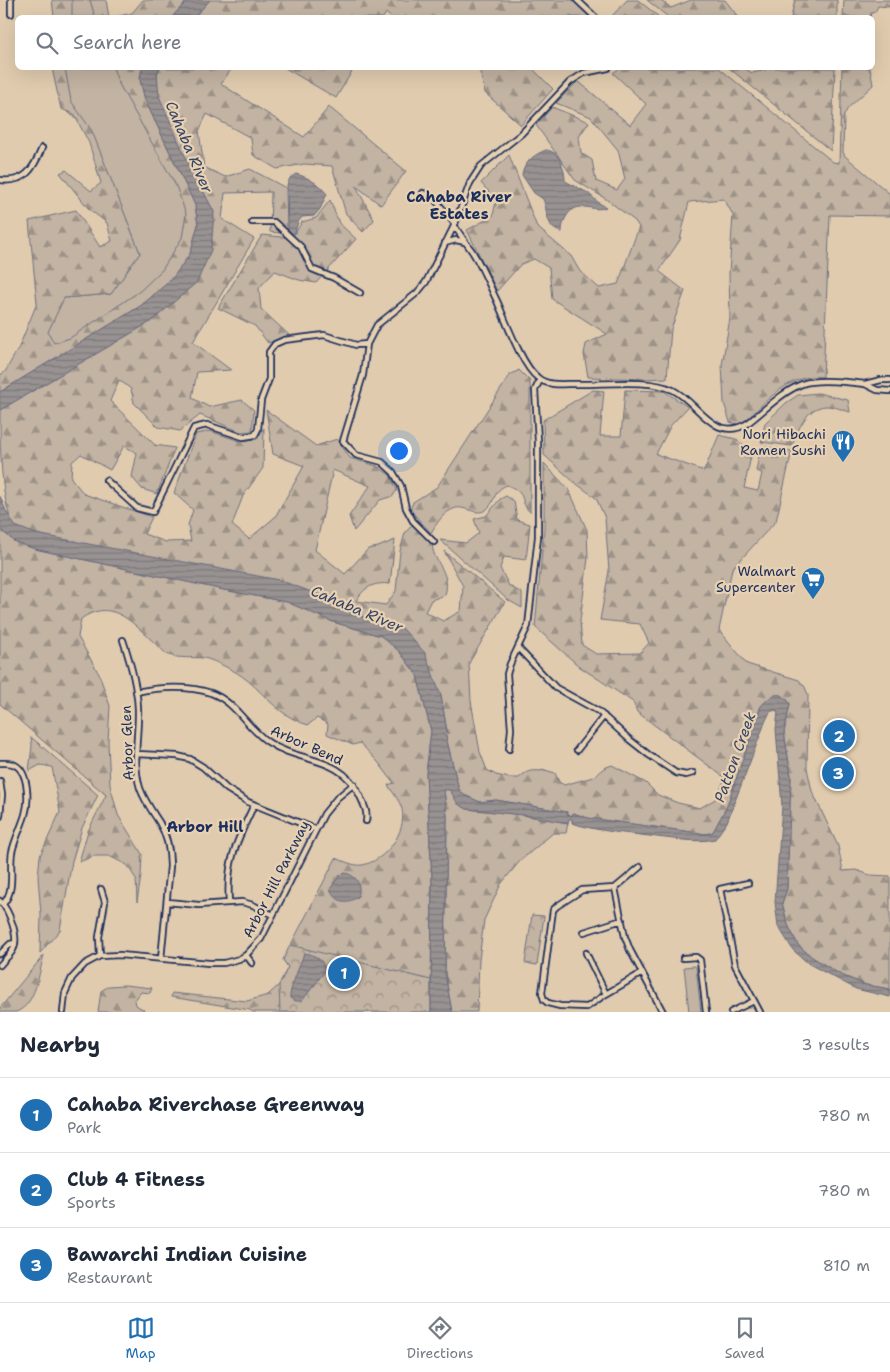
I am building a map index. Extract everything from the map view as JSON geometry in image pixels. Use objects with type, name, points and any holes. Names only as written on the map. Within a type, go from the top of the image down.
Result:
[{"type":"street","points":[[11,0],[11,14]]},
{"type":"street","points":[[577,0],[593,15]]},
{"type":"street","points":[[434,542],[413,521],[406,508],[401,486],[393,472],[382,462],[356,455],[343,441],[363,375],[367,344],[377,325],[417,294],[426,282],[454,225],[470,183],[481,166],[521,134],[570,82],[584,73],[598,70]]},
{"type":"street","points":[[0,180],[15,180],[24,176],[33,167],[42,148]]},
{"type":"street","points":[[423,193],[433,197],[466,243],[479,265],[525,362],[540,380],[562,384],[659,385],[681,394],[714,424],[729,430],[737,429],[748,423],[786,392],[804,383],[842,382],[865,384],[890,380]]},
{"type":"street","points":[[252,222],[274,222],[301,247],[312,269],[334,278],[360,294]]},
{"type":"street","points":[[445,243],[456,240],[466,243]]},
{"type":"street","points":[[106,480],[137,508],[153,512],[194,428],[207,425],[243,437],[255,435],[258,429],[261,400],[269,379],[269,352],[275,344],[284,340],[324,335],[356,345],[367,344]]},
{"type":"street","points":[[509,749],[511,729],[506,680],[508,669],[526,631],[529,620],[538,537],[538,441],[535,390],[540,380]]},
{"type":"street","points":[[865,384],[877,390],[890,390]]},
{"type":"street","name":"Arbor Glen","points":[[123,640],[138,707],[136,768],[140,788],[162,828],[169,848],[170,866],[162,959]]},
{"type":"street","points":[[518,648],[556,688],[604,716],[636,746],[672,771],[686,775],[693,772]]},
{"type":"street","name":"Arbor Bend","points":[[136,692],[164,687],[177,687],[218,696],[234,707],[257,734],[270,744],[336,768],[354,784],[367,812],[366,821]]},
{"type":"street","points":[[577,750],[604,716]]},
{"type":"street","points":[[137,754],[177,756],[190,759],[203,767],[227,789],[254,805],[315,828]]},
{"type":"street","points":[[0,763],[12,763],[20,769],[25,781],[27,796],[25,816],[12,852],[10,892],[1,902],[10,915],[15,943],[14,949],[0,965]]},
{"type":"street","points":[[0,781],[2,802],[0,816]]},
{"type":"street","name":"Arbor Hill Parkway","points":[[100,956],[120,955],[220,964],[246,955],[261,939],[315,828],[333,802],[354,784]]},
{"type":"street","points":[[230,902],[228,880],[231,858],[254,805]]},
{"type":"street","points":[[640,867],[615,888],[582,890],[557,906],[554,910],[542,993],[544,1000],[548,1003],[587,1008],[606,994],[642,973]]},
{"type":"street","points":[[748,883],[720,889],[735,965],[760,1012]]},
{"type":"street","points":[[615,888],[630,950],[659,1009],[663,1012]]},
{"type":"street","points":[[63,1012],[65,993],[72,978],[85,964],[100,956],[99,937],[105,902],[101,890]]},
{"type":"street","points":[[167,902],[199,905],[230,902],[247,904],[273,915]]},
{"type":"street","points":[[584,932],[622,920]]},
{"type":"street","points":[[0,954],[10,944],[15,943]]},
{"type":"street","points":[[586,953],[606,994]]},
{"type":"street","points":[[246,955],[252,963]]},
{"type":"street","points":[[683,958],[696,957],[700,960],[706,1012]]},
{"type":"street","points":[[731,1012],[754,1001]]},
{"type":"green space","points":[[52,0],[72,0],[72,15],[54,15]]},
{"type":"green space","points":[[68,0],[98,0],[104,15],[69,15]]},
{"type":"green space","points":[[90,0],[106,0],[109,15],[94,15]]},
{"type":"green space","points":[[143,0],[188,0],[174,15],[123,15],[132,13]]},
{"type":"green space","points":[[210,0],[572,0],[590,15],[388,15],[386,13],[385,15],[196,15]]},
{"type":"green space","points":[[627,0],[638,0],[657,15],[613,15]]},
{"type":"green space","points":[[647,0],[661,0],[671,8],[691,0],[725,0],[736,15],[666,15]]},
{"type":"green space","points":[[795,0],[837,0],[837,15],[791,15]]},
{"type":"green space","points":[[844,0],[890,0],[890,7],[878,6],[875,12],[870,15],[843,15]]},
{"type":"green space","points":[[53,70],[65,70],[71,101],[92,131],[140,253],[111,294],[64,298],[48,332],[54,343],[70,338],[140,291],[162,270],[182,238],[186,214],[176,186],[119,84],[114,70],[142,70],[140,79],[145,100],[195,205],[198,225],[190,254],[172,279],[142,305],[0,392],[0,375],[5,372],[19,347],[37,303],[29,221],[76,210],[100,247],[112,241],[107,223],[89,209],[60,173],[66,170],[91,191],[101,183],[89,143],[74,114],[61,109]]},
{"type":"green space","points":[[57,70],[125,70],[196,216],[170,273],[53,356],[31,325],[64,298],[111,294],[140,253],[92,132],[69,113]]},
{"type":"green space","points":[[158,70],[231,70],[221,84],[304,137],[329,107],[406,171],[381,205],[356,186],[374,220],[363,232],[346,214],[332,166],[304,164],[277,169],[253,155],[251,138],[207,114],[199,131],[204,167],[225,177],[250,169],[286,188],[287,234],[270,232],[271,192],[225,193],[222,219],[254,239],[193,342],[231,370],[197,372],[192,398],[209,407],[242,400],[254,410],[252,431],[241,432],[200,415],[180,431],[158,427],[134,403],[131,389],[119,380],[110,401],[155,445],[175,448],[157,494],[142,489],[132,477],[137,453],[124,446],[110,470],[81,454],[72,462],[71,478],[84,494],[152,517],[144,534],[166,542],[191,541],[188,525],[193,510],[174,493],[196,434],[210,431],[240,441],[257,439],[264,428],[263,468],[243,496],[232,525],[249,539],[275,517],[304,466],[273,454],[266,410],[316,446],[337,439],[350,458],[377,466],[390,475],[397,490],[393,496],[380,500],[354,531],[349,516],[370,486],[333,470],[315,550],[345,574],[368,549],[395,540],[390,584],[370,586],[362,592],[356,601],[386,605],[396,591],[400,551],[405,533],[413,524],[432,542],[435,556],[446,580],[445,595],[431,600],[425,612],[443,621],[461,611],[463,586],[444,551],[505,602],[469,663],[471,701],[480,752],[487,770],[496,775],[519,778],[526,772],[541,771],[542,769],[555,773],[559,782],[564,785],[593,777],[604,768],[612,765],[646,783],[658,795],[678,803],[700,808],[717,798],[725,778],[637,712],[633,702],[580,667],[535,627],[544,529],[544,463],[569,490],[587,530],[588,558],[580,621],[582,645],[596,654],[640,653],[649,643],[640,624],[600,620],[609,571],[605,518],[596,498],[574,482],[544,455],[543,420],[593,390],[604,391],[600,436],[621,436],[625,390],[664,391],[688,407],[671,425],[656,454],[704,471],[719,435],[736,439],[752,452],[744,488],[758,491],[762,473],[756,471],[761,446],[792,451],[776,521],[732,569],[719,630],[747,664],[799,680],[805,687],[808,695],[807,768],[812,791],[838,846],[843,871],[856,870],[870,875],[890,876],[890,989],[866,985],[841,975],[812,957],[798,945],[788,925],[782,903],[787,889],[791,776],[784,732],[790,704],[787,699],[761,706],[727,806],[713,832],[706,834],[588,818],[573,813],[572,816],[567,814],[567,812],[496,800],[480,802],[464,795],[459,790],[446,737],[447,732],[441,696],[375,619],[352,614],[336,601],[36,534],[22,530],[14,525],[9,515],[3,487],[0,410],[152,321],[214,212],[165,113],[159,98],[157,75]]},
{"type":"green space","points":[[288,70],[353,70],[336,98]]},
{"type":"green space","points":[[479,70],[534,70],[553,89],[521,125],[485,93]]},
{"type":"green space","points":[[617,70],[721,70],[833,162],[839,163],[842,70],[870,70],[873,85],[848,108],[844,115],[843,152],[845,156],[890,194],[890,216],[830,215],[823,377],[810,377],[788,385],[768,399],[741,425],[730,422],[724,403],[722,365],[730,318],[729,273],[733,215],[724,199],[689,202],[680,240],[659,271],[685,291],[671,329],[667,378],[588,377],[584,354],[586,344],[607,334],[552,299],[549,268],[534,259],[521,264],[497,291],[467,230],[493,216],[496,201],[481,183],[509,155],[537,227],[571,256],[579,270],[599,288],[618,284],[639,227],[635,221],[606,199],[575,180],[536,125],[552,107],[589,122],[579,137],[581,153],[592,160],[596,181],[617,190],[625,179],[618,150],[591,117],[556,103],[578,81],[630,125],[646,104],[613,73]]},
{"type":"green space","points":[[731,70],[747,70],[752,73],[763,70],[835,70],[831,151]]},
{"type":"green space","points":[[330,200],[339,223],[356,239],[316,283],[299,280],[275,271],[259,288],[261,309],[289,335],[268,343],[255,326],[218,308],[262,235],[292,238],[302,222],[316,218]]},
{"type":"green space","points":[[519,370],[530,381],[530,512],[518,491],[507,485],[499,490],[487,509],[476,512],[456,508],[441,518],[431,533],[410,510],[413,502],[437,487],[510,375]]},
{"type":"green space","points":[[818,393],[848,400],[850,412],[829,406],[819,407],[813,410],[804,420],[792,446],[761,442],[765,423],[786,403],[798,395]]},
{"type":"green space","points":[[506,496],[514,501],[517,520],[530,524],[526,560],[504,557],[500,568],[509,586],[522,593],[522,608],[508,600],[440,540],[466,543],[479,533],[474,519],[486,516],[500,499]]},
{"type":"green space","points":[[0,529],[15,542],[35,549],[287,602],[333,622],[381,636],[399,651],[417,675],[431,731],[426,774],[432,877],[431,1012],[253,1012],[171,997],[172,993],[247,1001],[268,995],[279,985],[288,967],[283,960],[336,858],[355,865],[371,862],[386,852],[398,836],[403,818],[401,806],[388,785],[394,783],[360,743],[353,745],[327,734],[328,724],[317,718],[308,725],[296,720],[276,707],[251,684],[232,670],[204,658],[177,657],[168,654],[132,622],[122,616],[113,612],[93,613],[81,619],[78,637],[99,674],[110,706],[108,742],[110,785],[118,815],[142,854],[137,902],[136,879],[127,865],[109,856],[94,856],[79,862],[88,831],[106,795],[0,704]]},
{"type":"green space","points":[[31,737],[98,795],[82,828],[72,861],[60,930],[40,953],[41,914],[38,877],[40,856],[60,812],[52,767],[40,765],[29,771],[32,746]]},
{"type":"green space","points":[[447,789],[467,809],[523,815],[568,823],[566,833],[553,833],[520,861],[501,884],[484,920],[479,960],[477,1012],[452,1012],[445,974],[447,816],[444,790]]},
{"type":"green space","points":[[532,915],[544,916],[537,965],[525,963]]},
{"type":"green space","points":[[290,945],[431,980],[431,1012],[280,1012],[279,985],[288,967],[283,960]]},
{"type":"green space","points":[[44,955],[36,987],[28,1003],[16,1012],[0,1012],[0,1008]]},
{"type":"green space","points":[[684,967],[696,967],[701,1012],[689,1012]]},
{"type":"green space","points":[[125,985],[152,988],[150,993],[141,992],[135,1000],[136,1005],[144,1010],[143,1012],[98,1012],[101,991],[109,986]]},
{"type":"shaded area","points":[[188,0],[210,0],[196,15],[174,15]]},
{"type":"shaded area","points":[[142,70],[158,70],[159,96],[185,156],[214,212],[211,250],[197,282],[152,321],[0,410],[0,392],[142,305],[172,279],[190,254],[198,225],[195,205],[145,100],[140,79]]},
{"type":"shaded area","points":[[546,150],[551,151],[558,157],[563,167],[565,181],[588,193],[606,207],[597,209],[578,207],[574,209],[567,215],[563,223],[562,232],[553,228],[550,224],[543,199],[534,193],[522,175],[525,166],[531,159]]},
{"type":"shaded area","points":[[296,174],[313,181],[327,194],[320,209],[314,216],[302,217],[293,234],[288,229],[287,185],[290,178]]},
{"type":"shaded area","points":[[0,496],[15,526],[36,534],[279,580],[336,601],[352,614],[402,628],[425,653],[441,696],[447,732],[446,737],[459,790],[464,795],[480,802],[496,800],[567,812],[567,814],[572,816],[573,813],[588,818],[706,834],[713,832],[727,806],[761,706],[772,696],[783,696],[790,704],[784,732],[791,776],[787,889],[782,903],[788,925],[798,945],[812,957],[841,975],[866,985],[890,989],[890,997],[856,989],[809,964],[793,950],[778,926],[775,902],[782,806],[776,729],[778,712],[775,710],[770,712],[766,720],[727,822],[715,839],[701,841],[624,833],[582,826],[572,823],[572,819],[569,819],[568,823],[523,815],[467,809],[458,804],[450,790],[444,790],[447,816],[445,974],[452,1012],[431,1012],[432,877],[426,774],[431,731],[417,675],[399,651],[381,636],[333,622],[287,602],[35,549],[15,542],[0,529]]},
{"type":"shaded area","points":[[346,873],[358,882],[358,897],[350,901],[342,901],[330,889],[340,875]]},
{"type":"shaded area","points":[[304,953],[318,958],[323,964],[325,971],[302,1001],[296,1001],[290,998],[290,994]]},
{"type":"place","name":"Nori Hibachi Ramen Sushi","points":[[843,463]]},
{"type":"place","name":"Walmart Supercenter","points":[[813,600]]},
{"type":"place","name":"Club 4 Fitness","points":[[839,736]]},
{"type":"place","name":"Bawarchi Indian Cuisine","points":[[838,773]]},
{"type":"place","name":"Cahaba Riverchase Greenway","points":[[344,973]]},
{"type":"district","name":"Cahaba River Estates","points":[[459,206]]},
{"type":"district","name":"Arbor Hill","points":[[205,827]]},
{"type":"water label","name":"Cahaba River","points":[[189,147]]},
{"type":"water label","name":"Cahaba River","points":[[357,609]]},
{"type":"water label","name":"Patton Creek","points":[[735,757]]}]
